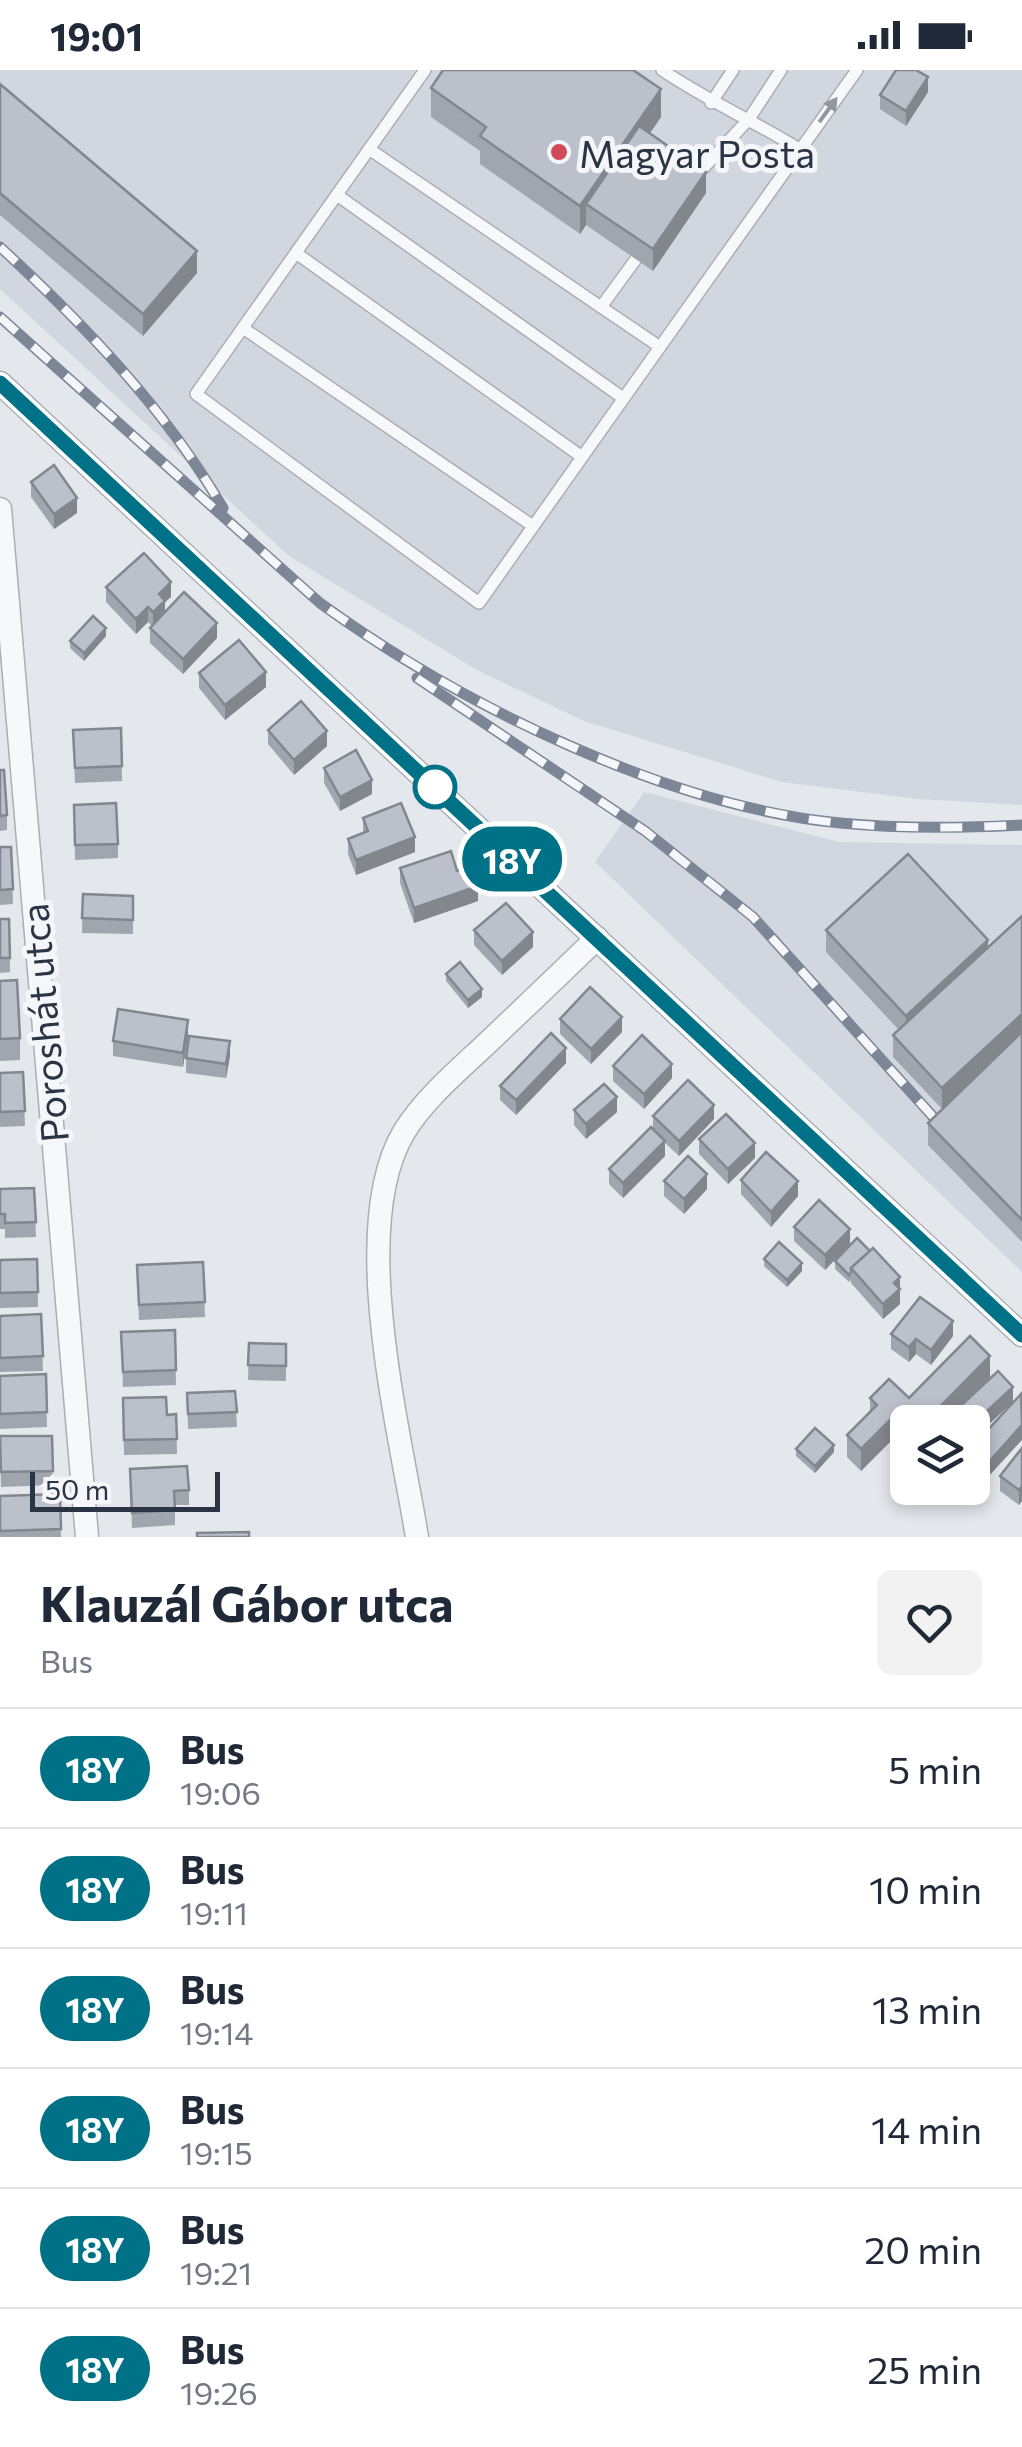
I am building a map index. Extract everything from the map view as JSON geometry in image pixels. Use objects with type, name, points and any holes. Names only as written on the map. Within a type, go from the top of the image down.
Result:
[{"type":"street","points":[[2,391],[1022,1335]]},
{"type":"street","name":"Poroshát utca","points":[[0,508],[87,1537]]},
{"type":"street","points":[[416,1537],[382,1320],[380,1234],[386,1176],[404,1132],[451,1078],[597,938]]},
{"type":"lane","points":[[425,70],[196,394],[478,604],[857,70]]},
{"type":"lane","points":[[662,70],[711,103],[749,119],[800,149]]},
{"type":"lane","points":[[711,103],[733,70]]},
{"type":"lane","points":[[690,182],[749,119],[781,70]]},
{"type":"lane","points":[[369,149],[660,347]]},
{"type":"lane","points":[[337,194],[623,398]]},
{"type":"lane","points":[[296,252],[582,457]]},
{"type":"lane","points":[[601,307],[636,260]]},
{"type":"lane","points":[[243,328],[533,526]]},
{"type":"shaded area","points":[[0,70],[1022,70],[1022,805],[918,799],[782,782],[584,721],[477,670],[289,556],[0,289]]},
{"type":"shaded area","points":[[644,792],[839,842],[1022,845],[1022,1272],[595,862]]},
{"type":"building","name":"Magyar Posta","points":[[443,70],[633,70],[661,89],[580,206],[480,136],[486,127],[431,88]]},
{"type":"building","points":[[896,70],[916,70],[928,77],[906,111],[880,95]]},
{"type":"building","points":[[0,84],[197,251],[143,314],[0,193]]},
{"type":"building","points":[[639,126],[706,172],[653,249],[586,204]]},
{"type":"building","points":[[54,465],[77,498],[54,514],[31,482]]},
{"type":"building","points":[[144,553],[171,582],[159,594],[165,601],[153,612],[148,607],[136,619],[106,587]]},
{"type":"building","points":[[184,592],[217,623],[183,659],[150,628]]},
{"type":"building","points":[[93,616],[106,628],[84,653],[70,641]]},
{"type":"building","points":[[239,640],[266,672],[225,705],[199,673]]},
{"type":"building","points":[[301,701],[327,731],[294,760],[268,730]]},
{"type":"building","points":[[121,728],[122,766],[75,768],[73,730]]},
{"type":"building","points":[[356,750],[372,780],[340,797],[324,768]]},
{"type":"building","points":[[0,770],[4,770],[7,815],[0,816]]},
{"type":"building","points":[[116,803],[118,844],[75,845],[74,805]]},
{"type":"building","points":[[401,803],[415,837],[356,860],[348,839],[368,831],[363,818]]},
{"type":"building","points":[[0,847],[11,847],[13,889],[0,890]]},
{"type":"building","points":[[451,851],[457,871],[471,866],[478,886],[414,908],[400,868]]},
{"type":"building","points":[[908,854],[988,940],[906,1016],[826,930]]},
{"type":"building","points":[[83,894],[133,896],[133,920],[82,918]]},
{"type":"building","points":[[506,903],[533,932],[502,961],[474,930]]},
{"type":"building","points":[[1022,916],[1022,1014],[942,1088],[893,1035]]},
{"type":"building","points":[[0,919],[9,919],[10,958],[0,958]]},
{"type":"building","points":[[460,962],[482,989],[468,1000],[446,974]]},
{"type":"building","points":[[17,980],[20,1038],[0,1039],[0,981]]},
{"type":"building","points":[[590,987],[622,1017],[591,1049],[560,1019]]},
{"type":"building","points":[[118,1009],[188,1020],[183,1053],[113,1041]]},
{"type":"building","points":[[1022,1032],[1022,1220],[928,1123]]},
{"type":"building","points":[[551,1033],[566,1048],[516,1100],[500,1086]]},
{"type":"building","points":[[642,1035],[672,1064],[644,1094],[613,1066]]},
{"type":"building","points":[[189,1036],[230,1041],[226,1064],[186,1058]]},
{"type":"building","points":[[23,1072],[25,1111],[0,1112],[0,1073]]},
{"type":"building","points":[[688,1080],[714,1105],[679,1141],[653,1116]]},
{"type":"building","points":[[604,1084],[617,1097],[586,1124],[574,1110]]},
{"type":"building","points":[[726,1114],[755,1143],[728,1169],[699,1139]]},
{"type":"building","points":[[651,1127],[665,1141],[623,1183],[609,1169]]},
{"type":"building","points":[[766,1152],[798,1181],[771,1212],[741,1180]]},
{"type":"building","points":[[688,1156],[707,1174],[684,1199],[664,1181]]},
{"type":"building","points":[[34,1188],[36,1222],[5,1223],[5,1214],[0,1214],[0,1189]]},
{"type":"building","points":[[819,1200],[850,1229],[825,1255],[794,1227]]},
{"type":"building","points":[[857,1238],[870,1251],[851,1268],[849,1275],[835,1261]]},
{"type":"building","points":[[779,1242],[802,1263],[787,1280],[764,1259]]},
{"type":"building","points":[[873,1248],[900,1277],[894,1283],[900,1289],[883,1304],[851,1268]]},
{"type":"building","points":[[37,1259],[38,1292],[0,1293],[0,1260]]},
{"type":"building","points":[[203,1262],[205,1302],[139,1305],[137,1265]]},
{"type":"building","points":[[920,1297],[953,1321],[931,1350],[916,1339],[909,1347],[891,1334]]},
{"type":"building","points":[[41,1314],[43,1356],[0,1358],[0,1316]]},
{"type":"building","points":[[175,1330],[176,1370],[123,1372],[121,1332]]},
{"type":"building","points":[[970,1336],[990,1356],[942,1405],[890,1405],[890,1420],[861,1449],[847,1435],[877,1405],[870,1398],[889,1379],[909,1398]]},
{"type":"building","points":[[249,1343],[286,1344],[286,1366],[248,1365]]},
{"type":"building","points":[[998,1371],[1013,1387],[990,1408],[990,1405],[962,1405]]},
{"type":"building","points":[[46,1374],[47,1412],[0,1414],[0,1376]]},
{"type":"building","points":[[235,1391],[237,1412],[188,1414],[187,1393]]},
{"type":"building","points":[[1021,1394],[1022,1425],[990,1461],[990,1428]]},
{"type":"building","points":[[166,1397],[167,1415],[176,1414],[177,1439],[124,1440],[123,1398]]},
{"type":"building","points":[[815,1428],[834,1445],[815,1466],[796,1449]]},
{"type":"building","points":[[0,1436],[52,1436],[53,1471],[1,1472]]},
{"type":"building","points":[[1022,1448],[1022,1486],[1019,1490],[1000,1476]]},
{"type":"building","points":[[187,1466],[189,1490],[174,1491],[175,1510],[132,1513],[130,1469]]},
{"type":"building","points":[[60,1494],[61,1529],[0,1531],[0,1496]]},
{"type":"building","points":[[249,1532],[249,1537],[197,1537],[197,1533]]},
{"type":"railway","points":[[0,247],[122,370],[176,436],[223,508]]},
{"type":"railway","points":[[0,317],[320,603],[436,678],[501,713],[636,773],[773,813],[886,826],[1022,825]]},
{"type":"railway","points":[[417,678],[645,831],[753,917],[945,1130]]},
{"type":"bus line","name":"18Y","points":[[0,383],[1022,1335]]},
{"type":"place","name":"Magyar Posta","points":[[559,152]]}]
